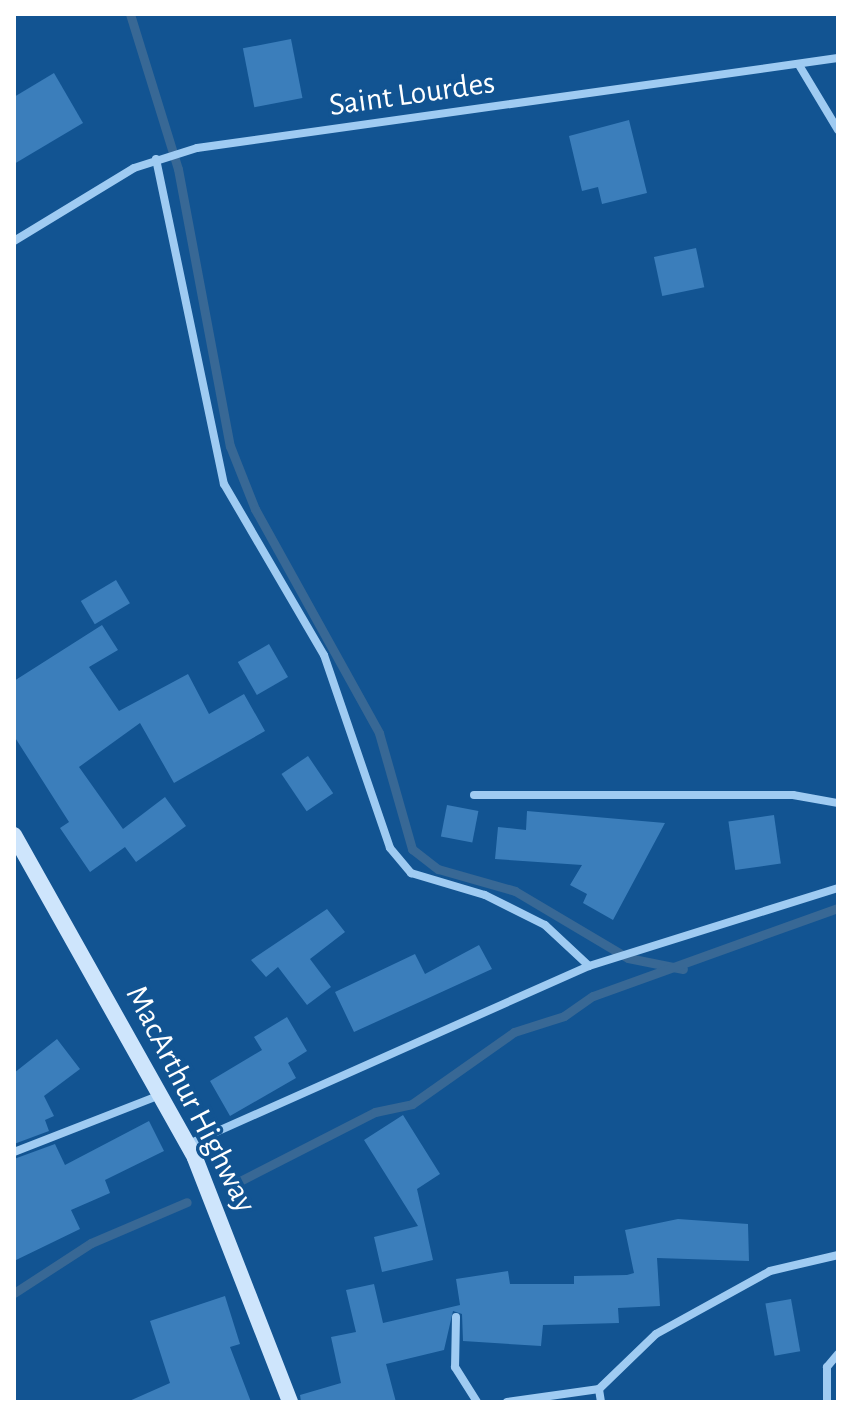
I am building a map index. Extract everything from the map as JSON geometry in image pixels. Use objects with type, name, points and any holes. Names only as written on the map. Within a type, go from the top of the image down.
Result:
[{"type":"main road","name":"MacArthur Highway","points":[[14,835],[164,1094],[189,1144],[290,1402]]},
{"type":"street","name":"Saint Lourdes","points":[[14,241],[159,158],[190,150],[838,58]]},
{"type":"street","points":[[799,65],[838,130]]},
{"type":"street","points":[[159,158],[224,484],[324,655],[390,848],[411,873],[485,895],[545,925],[589,966]]},
{"type":"street","points":[[474,795],[793,795],[838,803]]},
{"type":"street","points":[[189,1144],[589,966],[644,946],[838,888]]},
{"type":"street","points":[[14,1152],[164,1094]]},
{"type":"street","points":[[507,1402],[599,1389],[656,1334],[770,1271],[838,1255]]},
{"type":"street","points":[[456,1317],[455,1367],[477,1402]]},
{"type":"street","points":[[827,1402],[827,1367],[838,1354]]},
{"type":"street","points":[[599,1389],[601,1402]]},
{"type":"building","points":[[291,39],[302,98],[254,107],[243,48]]},
{"type":"building","points":[[54,73],[83,123],[14,164],[14,97]]},
{"type":"building","points":[[629,120],[647,193],[602,204],[598,187],[582,191],[569,136]]},
{"type":"building","points":[[696,248],[704,287],[662,296],[654,257]]},
{"type":"building","points":[[116,580],[130,603],[95,624],[81,601]]},
{"type":"building","points":[[102,625],[118,650],[89,667],[119,711],[188,674],[209,714],[244,694],[265,731],[174,783],[140,723],[79,767],[123,829],[165,797],[186,826],[136,862],[125,847],[90,872],[60,828],[69,822],[14,736],[14,681]]},
{"type":"building","points":[[269,644],[288,677],[257,695],[238,662]]},
{"type":"building","points":[[308,756],[333,793],[307,811],[281,774]]},
{"type":"building","points":[[447,805],[478,811],[472,843],[441,836]]},
{"type":"building","points":[[527,811],[665,823],[613,920],[583,903],[587,894],[570,885],[582,865],[495,859],[498,827],[526,830]]},
{"type":"building","points":[[774,815],[781,864],[735,870],[728,821]]},
{"type":"building","points":[[327,909],[345,932],[310,959],[331,987],[307,1005],[278,967],[266,977],[251,960]]},
{"type":"building","points":[[479,945],[492,969],[354,1032],[335,992],[415,954],[425,974]]},
{"type":"building","points":[[287,1017],[307,1051],[288,1063],[296,1078],[230,1116],[210,1081],[262,1050],[254,1037]]},
{"type":"building","points":[[57,1039],[80,1069],[44,1096],[54,1116],[45,1120],[49,1131],[14,1144],[14,1073]]},
{"type":"building","points":[[403,1115],[440,1174],[417,1189],[433,1260],[382,1272],[374,1237],[418,1226],[364,1140]]},
{"type":"building","points":[[149,1121],[164,1151],[105,1180],[110,1193],[71,1210],[80,1229],[14,1261],[14,1159],[55,1144],[65,1165]]},
{"type":"building","points":[[678,1219],[748,1224],[749,1261],[657,1258],[660,1306],[618,1308],[619,1323],[543,1325],[541,1346],[463,1341],[462,1314],[453,1311],[444,1350],[386,1364],[396,1402],[301,1402],[300,1395],[341,1383],[331,1337],[356,1332],[346,1290],[374,1284],[383,1323],[460,1305],[456,1279],[508,1271],[510,1284],[574,1284],[574,1276],[627,1275],[634,1273],[625,1230]]},
{"type":"building","points":[[225,1296],[240,1344],[230,1347],[251,1402],[127,1402],[170,1383],[150,1321]]},
{"type":"building","points":[[791,1299],[800,1351],[775,1356],[765,1304]]},
{"type":"waterway","points":[[130,14],[178,169],[230,446],[255,509],[379,733],[412,849],[438,869],[515,891],[628,958],[683,969]]},
{"type":"waterway","points":[[236,1183],[375,1112],[412,1104],[514,1032],[564,1016],[593,996],[838,908]]},
{"type":"waterway","points":[[14,1293],[91,1243],[187,1202]]}]
